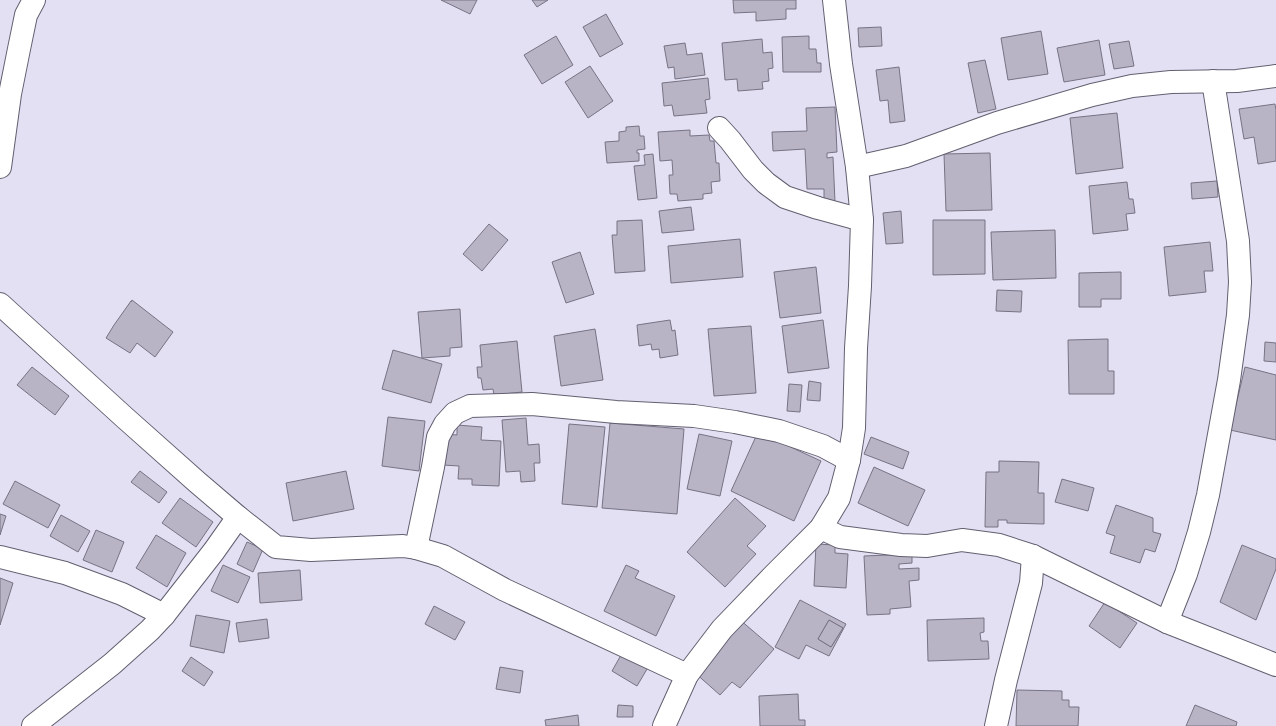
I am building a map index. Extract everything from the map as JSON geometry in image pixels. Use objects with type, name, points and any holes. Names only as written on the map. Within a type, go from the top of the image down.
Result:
[{"type":"street","points":[[0,167],[10,94],[17,57],[26,15],[34,0]]},
{"type":"street","points":[[664,726],[687,675],[722,629],[821,528],[839,498],[849,460],[854,428],[862,220],[857,167],[841,64],[834,0]]},
{"type":"street","points":[[857,167],[906,156],[997,123],[1092,95],[1132,86],[1171,82],[1237,81],[1276,76]]},
{"type":"street","points":[[1167,622],[1199,532],[1208,495],[1229,380],[1238,315],[1240,282],[1238,242],[1213,82]]},
{"type":"street","points":[[719,128],[753,170],[766,183],[785,197],[862,220]]},
{"type":"street","points":[[0,304],[124,417],[238,517],[276,547],[311,550],[403,546],[416,548],[443,556],[505,590],[687,675]]},
{"type":"street","points":[[416,548],[438,436],[445,424],[455,413],[470,406],[532,404],[616,412],[694,416],[735,422],[779,431],[823,446],[849,460]]},
{"type":"street","points":[[32,726],[112,664],[150,630],[164,615],[214,552],[238,517]]},
{"type":"street","points":[[821,528],[840,537],[901,545],[928,546],[962,540],[999,545],[1033,556],[1167,622],[1276,665]]},
{"type":"street","points":[[996,726],[1006,680],[1031,583],[1033,556]]},
{"type":"street","points":[[0,557],[65,573],[122,594],[164,615]]},
{"type":"building","points":[[441,0],[477,0],[470,14]]},
{"type":"building","points":[[532,0],[548,0],[537,7]]},
{"type":"building","points":[[733,0],[796,0],[796,9],[786,9],[786,19],[756,21],[756,12],[734,13]]},
{"type":"building","points":[[606,14],[623,44],[600,57],[583,27]]},
{"type":"building","points":[[881,27],[882,46],[859,47],[858,28]]},
{"type":"building","points":[[1041,31],[1048,74],[1008,80],[1001,38]]},
{"type":"building","points":[[556,36],[573,65],[542,84],[524,55]]},
{"type":"building","points":[[809,36],[809,49],[816,49],[817,63],[821,63],[821,72],[783,72],[782,37]]},
{"type":"building","points":[[762,39],[763,53],[772,52],[773,68],[768,69],[769,81],[762,82],[763,89],[738,91],[737,79],[725,80],[722,43]]},
{"type":"building","points":[[1099,40],[1105,75],[1064,82],[1057,48]]},
{"type":"building","points":[[1129,41],[1134,66],[1114,69],[1109,44]]},
{"type":"building","points":[[685,43],[687,55],[702,53],[705,75],[675,79],[674,67],[668,68],[664,46]]},
{"type":"building","points":[[985,60],[996,109],[978,113],[968,63]]},
{"type":"building","points":[[590,66],[613,101],[588,118],[565,82]]},
{"type":"building","points":[[899,67],[905,121],[890,123],[888,100],[880,101],[876,70]]},
{"type":"building","points":[[708,78],[710,99],[705,100],[707,113],[674,116],[672,105],[664,106],[662,83]]},
{"type":"building","points":[[1275,104],[1276,161],[1258,164],[1254,137],[1244,139],[1239,109]]},
{"type":"building","points":[[835,107],[837,152],[827,153],[827,158],[833,157],[835,202],[824,202],[824,189],[807,189],[805,149],[773,151],[772,132],[807,131],[806,108]]},
{"type":"building","points":[[1117,113],[1123,168],[1076,174],[1070,118]]},
{"type":"building","points":[[639,126],[640,136],[644,136],[645,149],[637,150],[637,153],[639,153],[639,161],[607,163],[605,142],[619,141],[619,132],[626,131],[626,127]]},
{"type":"building","points":[[690,130],[690,136],[709,135],[710,141],[714,141],[716,163],[719,163],[720,181],[711,182],[712,193],[703,194],[703,199],[678,201],[677,194],[670,194],[669,175],[673,175],[672,160],[660,161],[658,132]]},
{"type":"building","points":[[990,153],[992,210],[946,211],[944,154]]},
{"type":"building","points":[[653,154],[657,198],[638,200],[634,166],[645,165],[644,155]]},
{"type":"building","points":[[1217,181],[1218,197],[1192,199],[1191,183]]},
{"type":"building","points":[[1127,182],[1129,199],[1133,199],[1135,213],[1126,214],[1128,230],[1093,234],[1089,186]]},
{"type":"building","points":[[691,207],[694,230],[662,233],[659,211]]},
{"type":"building","points":[[901,211],[903,243],[886,244],[883,213]]},
{"type":"building","points":[[642,220],[645,271],[615,273],[612,235],[617,235],[617,221]]},
{"type":"building","points":[[933,220],[985,220],[985,274],[933,275]]},
{"type":"building","points":[[489,224],[508,240],[482,271],[463,254]]},
{"type":"building","points":[[1055,230],[1056,278],[993,280],[991,232]]},
{"type":"building","points":[[740,239],[743,277],[671,283],[668,246]]},
{"type":"building","points":[[1210,242],[1213,271],[1204,271],[1206,292],[1169,296],[1164,247]]},
{"type":"building","points":[[580,252],[594,294],[566,303],[552,262]]},
{"type":"building","points":[[816,267],[821,313],[780,318],[774,272]]},
{"type":"building","points":[[1121,272],[1121,299],[1101,299],[1101,307],[1079,307],[1079,273]]},
{"type":"building","points":[[997,290],[1022,291],[1021,312],[996,311]]},
{"type":"building","points":[[132,300],[173,332],[155,357],[137,343],[130,353],[106,338]]},
{"type":"building","points":[[460,309],[462,347],[450,348],[450,356],[422,358],[418,312]]},
{"type":"building","points":[[670,320],[672,331],[675,330],[678,355],[660,358],[659,349],[652,350],[651,344],[639,346],[637,325]]},
{"type":"building","points":[[823,320],[829,368],[788,373],[782,326]]},
{"type":"building","points":[[751,326],[756,393],[714,396],[708,329]]},
{"type":"building","points":[[595,329],[603,380],[561,386],[554,336]]},
{"type":"building","points":[[1108,339],[1108,371],[1114,371],[1114,394],[1069,394],[1068,340]]},
{"type":"building","points":[[517,341],[522,392],[494,395],[493,389],[483,390],[481,378],[478,378],[477,367],[482,367],[480,345]]},
{"type":"building","points":[[1265,342],[1276,343],[1276,362],[1264,361]]},
{"type":"building","points":[[393,350],[442,364],[431,403],[382,389]]},
{"type":"building","points":[[32,367],[69,396],[55,415],[17,385]]},
{"type":"building","points":[[1245,367],[1276,375],[1276,440],[1230,430]]},
{"type":"building","points":[[809,381],[821,383],[820,401],[807,400]]},
{"type":"building","points":[[789,384],[802,385],[800,412],[787,411]]},
{"type":"building","points":[[388,417],[425,421],[419,471],[382,466]]},
{"type":"building","points":[[526,418],[528,445],[539,444],[540,463],[534,463],[535,481],[521,482],[520,471],[506,472],[502,420]]},
{"type":"building","points":[[610,423],[684,429],[677,514],[602,508]]},
{"type":"building","points":[[569,424],[605,427],[597,507],[562,504]]},
{"type":"building","points":[[457,425],[482,427],[481,440],[501,441],[499,486],[472,485],[472,479],[458,479],[459,466],[443,465],[444,434],[457,435]]},
{"type":"building","points":[[758,432],[821,461],[794,521],[731,491]]},
{"type":"building","points":[[699,434],[732,441],[720,496],[687,489]]},
{"type":"building","points":[[871,437],[909,452],[903,469],[864,454]]},
{"type":"building","points":[[999,461],[1039,462],[1038,493],[1044,493],[1044,524],[1007,523],[1007,520],[998,520],[998,527],[985,527],[986,472],[999,472]]},
{"type":"building","points":[[874,467],[925,490],[908,526],[858,503]]},
{"type":"building","points":[[140,471],[167,492],[159,503],[131,482]]},
{"type":"building","points":[[346,471],[354,509],[293,521],[286,483]]},
{"type":"building","points":[[1062,479],[1094,488],[1088,511],[1055,502]]},
{"type":"building","points":[[15,481],[60,505],[48,528],[3,504]]},
{"type":"building","points":[[180,498],[213,522],[196,547],[162,523]]},
{"type":"building","points":[[735,498],[766,526],[747,546],[756,554],[725,587],[687,552]]},
{"type":"building","points":[[1116,505],[1153,518],[1153,532],[1161,534],[1155,552],[1145,549],[1140,563],[1110,553],[1115,536],[1106,533]]},
{"type":"building","points":[[0,514],[6,516],[0,535]]},
{"type":"building","points":[[61,515],[90,531],[78,552],[50,536]]},
{"type":"building","points":[[96,530],[124,542],[112,572],[83,560]]},
{"type":"building","points":[[156,535],[186,553],[167,587],[136,568]]},
{"type":"building","points":[[247,542],[263,549],[253,572],[237,564]]},
{"type":"building","points":[[816,544],[835,545],[835,553],[848,554],[846,588],[814,586]]},
{"type":"building","points":[[1242,545],[1276,559],[1276,569],[1256,620],[1220,602]]},
{"type":"building","points":[[912,554],[912,563],[899,564],[899,569],[919,568],[919,580],[909,581],[911,607],[890,609],[890,614],[867,615],[864,556]]},
{"type":"building","points":[[223,565],[250,577],[238,603],[211,591]]},
{"type":"building","points":[[626,565],[639,571],[635,578],[675,596],[656,636],[604,611]]},
{"type":"building","points":[[300,570],[302,600],[260,603],[258,573]]},
{"type":"building","points":[[0,578],[13,583],[0,625]]},
{"type":"building","points":[[800,600],[846,624],[829,656],[806,645],[799,659],[775,647]],"holes":[[[829,620],[843,628],[831,647],[818,639]]]},
{"type":"building","points":[[1105,602],[1137,623],[1120,648],[1089,626]]},
{"type":"building","points":[[434,606],[465,622],[455,640],[425,624]]},
{"type":"building","points":[[196,615],[230,621],[224,653],[190,646]]},
{"type":"building","points":[[984,618],[984,632],[980,633],[981,641],[988,641],[989,659],[928,661],[927,620]]},
{"type":"building","points":[[267,619],[269,638],[239,642],[236,623]]},
{"type":"building","points":[[739,619],[774,649],[740,688],[732,682],[720,695],[694,672]]},
{"type":"building","points":[[829,620],[843,628],[831,647],[818,639]]},
{"type":"building","points":[[625,648],[650,664],[637,686],[612,671]]},
{"type":"building","points":[[191,657],[213,672],[204,686],[182,671]]},
{"type":"building","points":[[500,667],[523,671],[520,693],[496,689]]},
{"type":"building","points":[[1017,690],[1062,691],[1062,700],[1069,700],[1069,707],[1079,707],[1078,726],[1016,726]]},
{"type":"building","points":[[798,694],[799,720],[805,720],[805,726],[760,726],[759,696]]},
{"type":"building","points":[[618,705],[633,706],[633,717],[617,717]]},
{"type":"building","points":[[1195,705],[1237,722],[1236,726],[1186,726]]},
{"type":"building","points":[[578,715],[579,726],[546,726],[545,720]]}]
